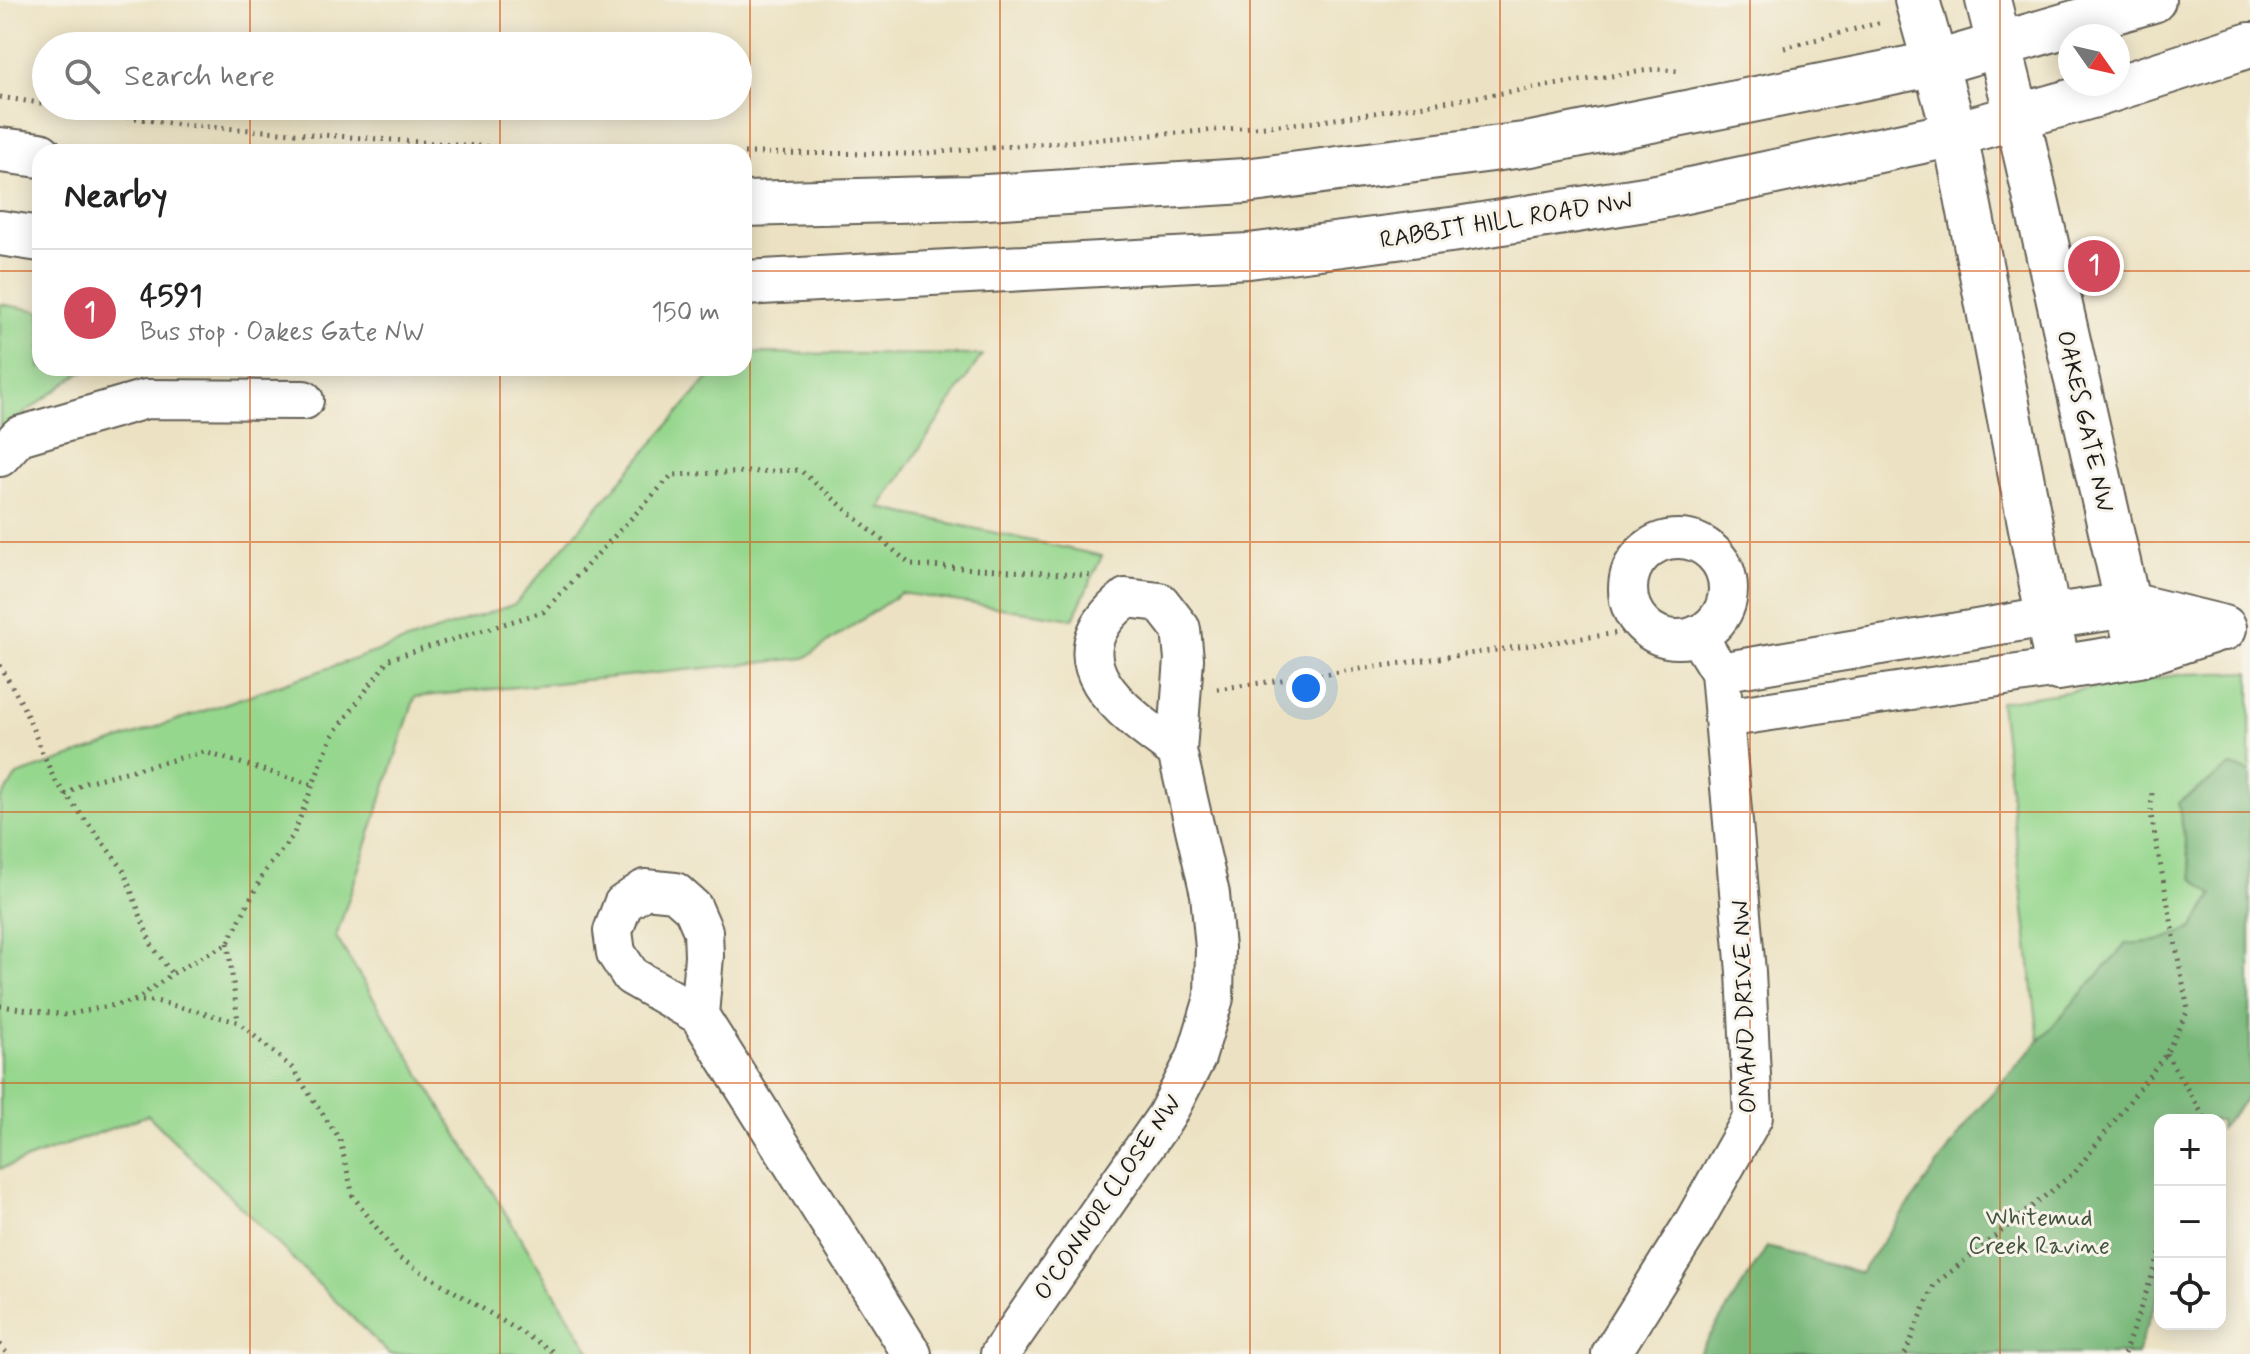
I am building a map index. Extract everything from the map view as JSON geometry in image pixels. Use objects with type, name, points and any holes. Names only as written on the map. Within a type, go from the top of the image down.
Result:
[{"type":"main road","name":"OAKES GATE NW","points":[[1988,0],[2017,115],[2139,655]]},
{"type":"main road","points":[[752,204],[970,198],[1245,181],[1531,144],[1937,63],[2153,0]]},
{"type":"main road","points":[[1919,6],[1955,134],[2058,668],[2139,655],[2235,628]]},
{"type":"main road","name":"RABBIT HILL ROAD NW","points":[[752,283],[1187,260],[1316,248],[1657,197],[1955,134],[2095,95],[2250,45]]},
{"type":"main road","points":[[0,150],[32,154]]},
{"type":"main road","points":[[0,233],[32,238]]},
{"type":"main road","points":[[2047,617],[2129,605],[2235,628]]},
{"type":"street","points":[[0,457],[19,436],[146,399],[304,400]]},
{"type":"street","points":[[1685,539],[1713,553],[1727,581],[1722,612],[1712,626],[1697,635],[1680,639],[1663,637],[1647,629],[1635,616],[1629,601],[1627,583],[1632,567],[1654,544],[1685,539]]},
{"type":"street","name":"O'CONNOR CLOSE NW","points":[[1000,1354],[1166,1116],[1196,1058],[1214,998],[1215,948],[1210,894],[1177,751],[1184,659],[1181,629],[1160,602],[1126,598],[1104,616],[1091,645],[1095,674],[1113,699],[1134,720],[1177,751]]},
{"type":"street","points":[[1720,672],[2047,617]]},
{"type":"street","name":"OMAND DRIVE NW","points":[[1611,1354],[1692,1225],[1753,1117],[1746,972],[1720,672],[1697,635]]},
{"type":"street","points":[[1724,718],[2058,668]]},
{"type":"street","points":[[699,1015],[912,1354]]},
{"type":"path","points":[[1781,49],[1919,6]]},
{"type":"path","points":[[752,153],[914,154],[1316,122],[1656,69],[1684,73]]},
{"type":"path","points":[[0,97],[32,102]]},
{"type":"path","points":[[147,120],[180,125],[450,144]]},
{"type":"path","points":[[238,1022],[228,943],[264,872],[293,836],[331,738],[389,659],[543,612],[672,475],[800,470],[911,565],[1100,577]]},
{"type":"path","points":[[1181,694],[1647,629]]},
{"type":"path","points":[[0,665],[22,704],[54,779],[123,869],[151,944],[172,974]]},
{"type":"path","points":[[65,795],[86,782],[204,752],[313,785]]},
{"type":"path","points":[[1905,1354],[1934,1285],[2075,1172],[2166,1054],[2188,1010],[2151,815],[2152,791]]},
{"type":"path","points":[[134,1001],[172,974],[228,943]]},
{"type":"path","points":[[0,1006],[66,1015],[134,1001],[156,1001],[238,1022],[292,1068],[340,1140],[353,1196],[399,1258],[557,1354]]},
{"type":"path","points":[[2166,1054],[2202,1114]]},
{"type":"path","points":[[2124,1354],[2159,1258]]},
{"type":"path","points":[[0,1344],[7,1354]]},
{"type":"green space","points":[[0,304],[32,310],[32,376],[76,376],[0,431]]},
{"type":"green space","points":[[752,353],[982,355],[880,508],[1102,556],[1073,619],[901,593],[805,658],[415,697],[336,937],[592,1354],[389,1354],[148,1115],[0,1169],[0,800],[17,775],[515,604],[710,376],[752,376]]},
{"type":"green space","points":[[2250,672],[2250,772],[2231,766],[2222,852],[2211,897],[2203,915],[2192,928],[2178,936],[2126,945],[2039,1041],[2000,702],[2184,674]]},
{"type":"green space","name":"Whitemud Creek Ravine","points":[[2231,766],[2250,772],[2250,1094],[2226,1122],[2226,1114],[2154,1114],[2154,1307],[2137,1354],[1698,1354],[1767,1247],[1860,1273],[1976,1111],[2126,944],[2158,941],[2192,929],[2213,895],[2192,878],[2178,803]]},
{"type":"place","name":"4591","points":[[2094,266]]}]
